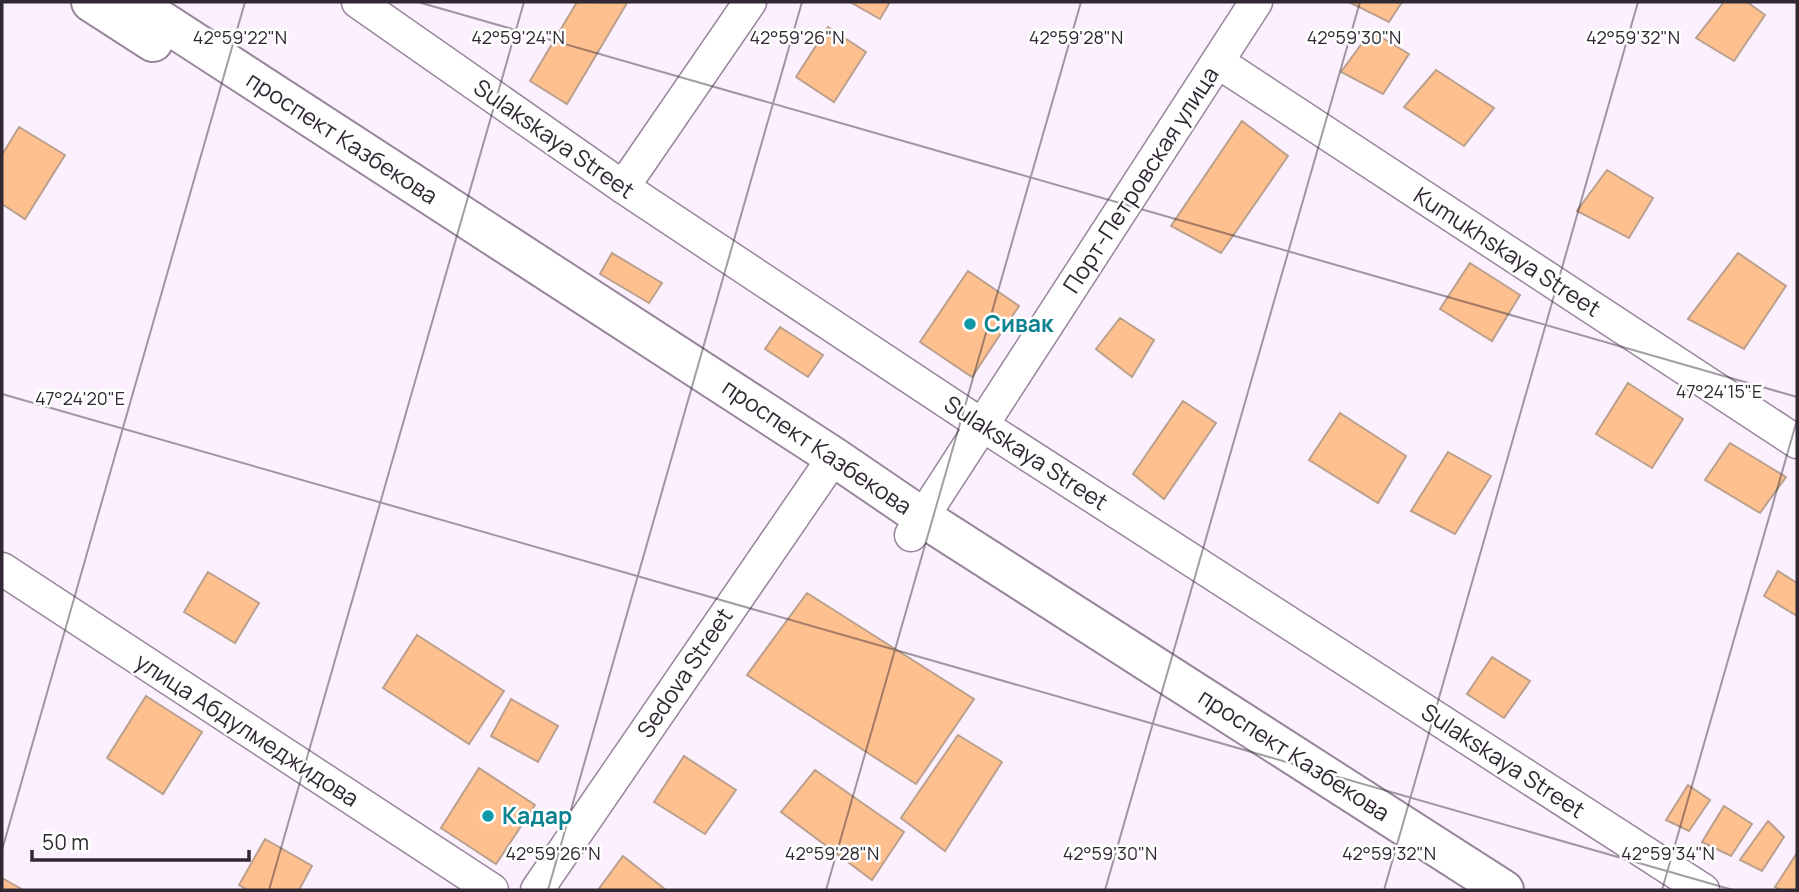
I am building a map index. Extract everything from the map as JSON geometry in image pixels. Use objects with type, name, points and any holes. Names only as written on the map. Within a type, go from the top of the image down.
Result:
[{"type":"highway","name":"проспект Казбекова","points":[[91,2],[827,466]]},
{"type":"highway","name":"проспект Казбекова","points":[[133,2],[1456,890]]},
{"type":"highway","name":"проспект Казбекова","points":[[917,526],[1504,890]]},
{"type":"street","name":"Sulakskaya Street","points":[[358,2],[622,187],[982,425],[1703,890]]},
{"type":"street","points":[[622,187],[750,2]]},
{"type":"street","name":"Порт-Петровская улица","points":[[917,526],[1256,2]]},
{"type":"street","name":"Kumukhskaya Street","points":[[1218,62],[1797,442]]},
{"type":"street","name":"Sedova Street","points":[[537,890],[827,466]]},
{"type":"street","name":"улица Абдулмеджидова","points":[[2,569],[492,890]]},
{"type":"building","points":[[577,2],[627,3],[567,104],[530,81]]},
{"type":"building","points":[[850,2],[890,2],[880,19]]},
{"type":"building","points":[[1349,2],[1402,2],[1389,22]]},
{"type":"building","points":[[1724,2],[1747,2],[1765,15],[1734,61],[1696,38]]},
{"type":"building","points":[[828,27],[866,52],[834,102],[796,77]]},
{"type":"building","points":[[1371,31],[1409,54],[1383,94],[1341,72]]},
{"type":"building","points":[[1436,70],[1494,108],[1464,146],[1404,107]]},
{"type":"building","points":[[1242,121],[1288,156],[1221,253],[1171,226]]},
{"type":"building","points":[[19,127],[65,155],[25,219],[2,204],[2,155]]},
{"type":"building","points":[[1607,170],[1653,198],[1629,238],[1577,211]]},
{"type":"building","points":[[612,253],[662,283],[649,303],[600,274]]},
{"type":"building","points":[[1738,253],[1786,286],[1744,349],[1688,319]]},
{"type":"building","points":[[1470,263],[1520,295],[1492,341],[1440,309]]},
{"type":"building","name":"Сивак","points":[[968,271],[1019,306],[972,377],[920,342]]},
{"type":"building","points":[[1120,318],[1154,340],[1132,377],[1096,349]]},
{"type":"building","points":[[780,327],[823,355],[808,377],[765,349]]},
{"type":"building","points":[[1628,383],[1683,419],[1652,468],[1596,434]]},
{"type":"building","points":[[1183,401],[1216,423],[1164,499],[1133,474]]},
{"type":"building","points":[[1340,413],[1406,456],[1378,503],[1309,460]]},
{"type":"building","points":[[1730,443],[1786,477],[1760,513],[1705,480]]},
{"type":"building","points":[[1448,452],[1491,476],[1455,534],[1411,511]]},
{"type":"building","points":[[1778,571],[1797,583],[1797,616],[1764,596]]},
{"type":"building","points":[[208,572],[259,603],[235,643],[184,612]]},
{"type":"building","points":[[807,593],[974,699],[916,784],[747,675]]},
{"type":"building","points":[[417,635],[504,691],[469,744],[383,688]]},
{"type":"building","points":[[1492,657],[1530,681],[1504,718],[1467,694]]},
{"type":"building","points":[[146,696],[202,732],[163,794],[107,758]]},
{"type":"building","points":[[511,699],[558,726],[538,762],[491,736]]},
{"type":"building","points":[[958,735],[1002,762],[945,851],[901,818]]},
{"type":"building","points":[[684,756],[736,790],[705,834],[654,802]]},
{"type":"building","name":"Кадар","points":[[479,768],[535,805],[496,864],[441,828]]},
{"type":"building","points":[[815,770],[904,832],[872,880],[781,812]]},
{"type":"building","points":[[1688,785],[1710,800],[1689,831],[1666,820]]},
{"type":"building","points":[[1724,806],[1752,824],[1731,856],[1702,842]]},
{"type":"building","points":[[1768,821],[1784,837],[1762,871],[1740,860]]},
{"type":"building","points":[[265,839],[312,866],[299,890],[248,890],[239,885]]},
{"type":"building","points":[[1797,853],[1797,890],[1781,890],[1775,887]]},
{"type":"building","points":[[623,856],[666,890],[598,890]]},
{"type":"building","points":[[2,878],[23,890],[2,890]]},
{"type":"place","name":"Сивак","points":[[970,324]]},
{"type":"place","name":"Кадар","points":[[488,816]]}]
